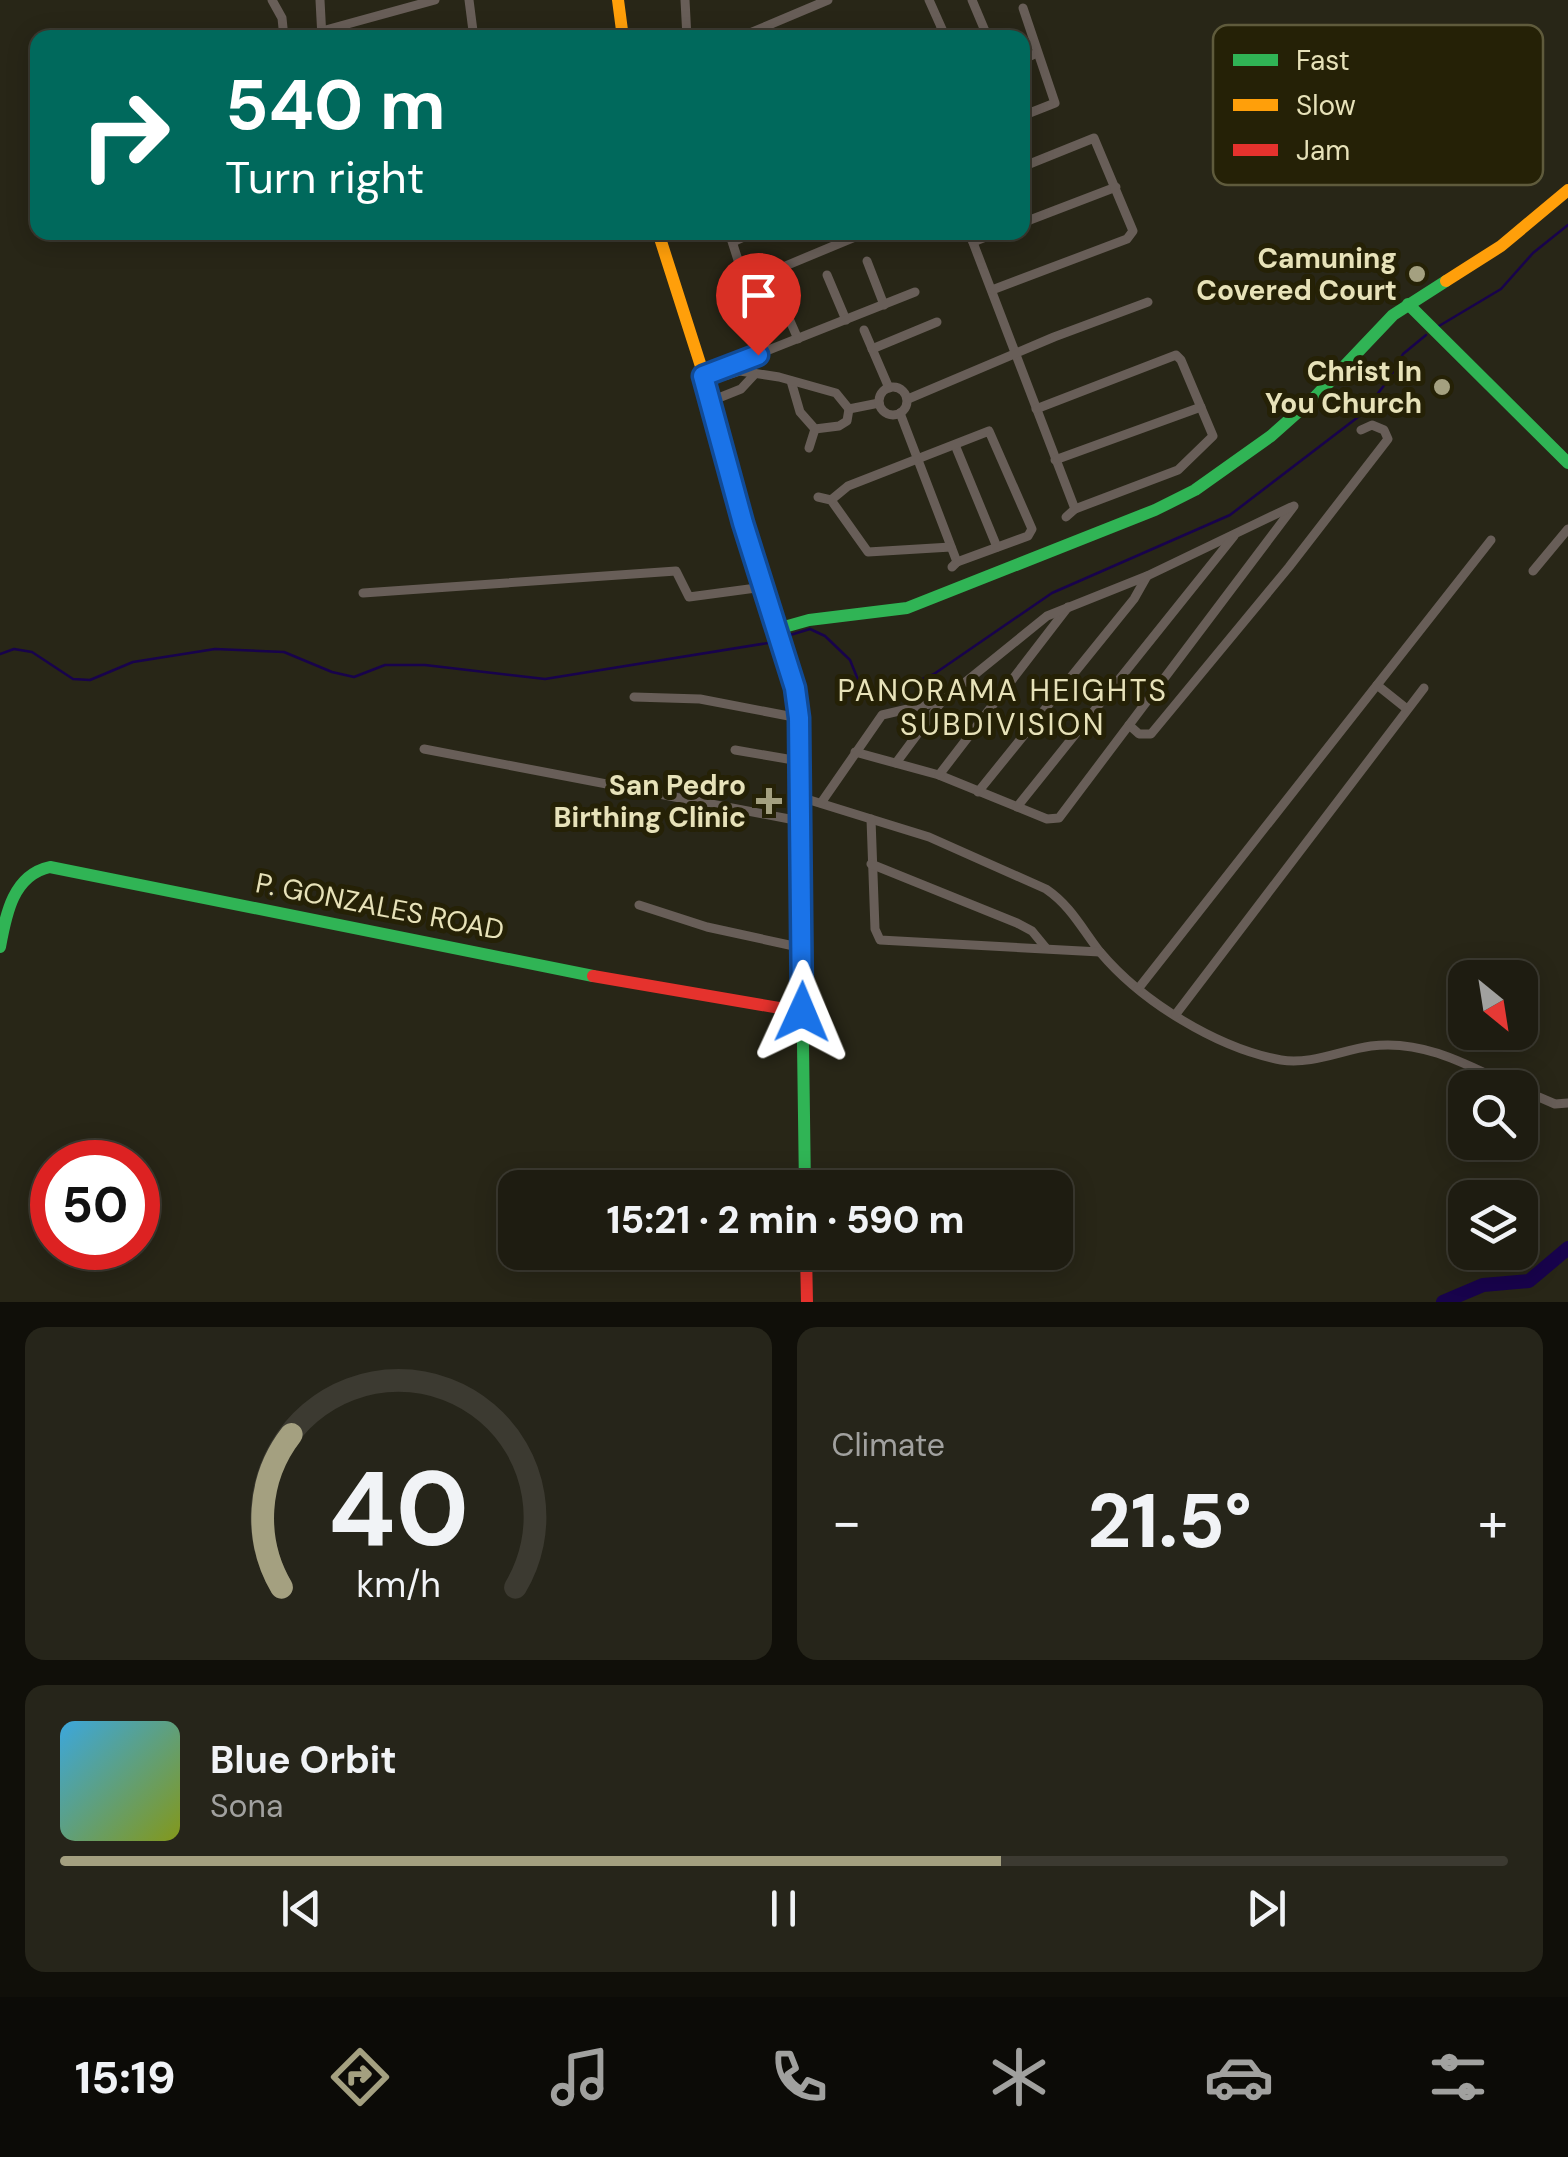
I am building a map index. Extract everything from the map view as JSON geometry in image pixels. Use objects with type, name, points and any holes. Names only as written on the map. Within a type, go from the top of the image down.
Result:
[{"type":"street","points":[[272,0],[282,18]]},
{"type":"street","points":[[281,0],[283,30]]},
{"type":"street","points":[[320,0],[322,30]]},
{"type":"street","points":[[335,30],[435,0]]},
{"type":"street","points":[[469,0],[473,30]]},
{"type":"street","points":[[618,0],[622,30]]},
{"type":"street","points":[[685,0],[687,30]]},
{"type":"street","points":[[757,30],[828,0]]},
{"type":"street","points":[[930,0],[942,30]]},
{"type":"street","points":[[972,0],[985,30]]},
{"type":"street","points":[[1022,8],[1029,30]]},
{"type":"street","points":[[1030,32],[1055,103],[1030,113]]},
{"type":"street","points":[[1030,56],[1037,53]]},
{"type":"street","points":[[992,290],[1127,239],[1133,230],[1094,138],[1030,164]]},
{"type":"street","points":[[1030,220],[1116,187]]},
{"type":"street","points":[[777,629],[806,619],[889,614],[1169,504],[1284,426],[1408,304],[1501,246],[1568,190]]},
{"type":"street","points":[[661,240],[795,688],[804,948],[805,1170]]},
{"type":"street","points":[[732,240],[738,260]]},
{"type":"street","points":[[723,292],[849,240]]},
{"type":"street","points":[[972,240],[1076,509]]},
{"type":"street","points":[[867,261],[884,306]]},
{"type":"street","points":[[827,274],[846,320]]},
{"type":"street","points":[[705,379],[915,292]]},
{"type":"street","points":[[831,500],[848,486],[917,461],[986,431],[992,434],[1032,529],[1028,536],[954,565],[951,548],[917,461],[900,413],[908,399],[1148,302]]},
{"type":"street","points":[[1408,304],[1568,463]]},
{"type":"street","points":[[787,314],[798,339]]},
{"type":"street","points":[[872,349],[937,322]]},
{"type":"street","points":[[746,324],[758,355]]},
{"type":"street","points":[[864,330],[889,388]]},
{"type":"street","points":[[1036,408],[1176,355],[1182,360],[1212,438],[1184,466],[1076,509],[1066,517]]},
{"type":"street","points":[[705,379],[740,371],[836,393],[849,409],[847,421],[838,426],[814,428]]},
{"type":"street","points":[[711,401],[742,389],[754,375]]},
{"type":"street","points":[[791,381],[800,412],[814,428]]},
{"type":"street","points":[[879,403],[882,392],[889,388],[902,390],[908,399]]},
{"type":"street","points":[[849,409],[879,403]]},
{"type":"street","points":[[879,403],[887,413],[900,413]]},
{"type":"street","points":[[1056,460],[1201,407]]},
{"type":"street","points":[[1129,725],[1140,734],[1151,734],[1388,439],[1384,430],[1376,426],[1361,430]]},
{"type":"street","points":[[809,448],[814,428]]},
{"type":"street","points":[[955,445],[997,547]]},
{"type":"street","points":[[818,497],[831,500],[868,552],[951,548]]},
{"type":"street","points":[[854,752],[940,776],[1047,820],[1059,818],[1294,506],[1148,576],[1046,616],[942,700],[896,762]]},
{"type":"street","points":[[1533,572],[1568,529]]},
{"type":"street","points":[[1017,807],[1236,534]]},
{"type":"street","points":[[1138,989],[1491,540]]},
{"type":"street","points":[[363,594],[676,572],[689,597],[764,588]]},
{"type":"street","points":[[978,792],[1134,599],[1148,576]]},
{"type":"street","points":[[940,776],[1068,606]]},
{"type":"street","points":[[1377,685],[1407,709]]},
{"type":"street","points":[[1176,1014],[1424,688]]},
{"type":"street","points":[[634,697],[700,699],[799,718]]},
{"type":"street","points":[[821,803],[882,715],[942,700]]},
{"type":"street","points":[[424,750],[800,821]]},
{"type":"street","points":[[734,750],[799,761]]},
{"type":"street","points":[[800,797],[982,858],[1046,889],[1076,915],[1100,952],[1138,989],[1156,1004],[1216,1038],[1284,1061],[1398,1044],[1483,1070]]},
{"type":"street","points":[[871,818],[876,937],[880,940],[1100,952]]},
{"type":"street","points":[[871,864],[1018,923],[1032,931],[1046,948]]},
{"type":"street","name":"P. GONZALES ROAD","points":[[0,948],[22,881],[29,872],[50,867],[314,916],[706,998],[802,1012]]},
{"type":"street","points":[[639,904],[707,928],[804,948]]},
{"type":"street","points":[[1538,1097],[1554,1104],[1568,1103]]},
{"type":"street","points":[[806,1270],[807,1302]]},
{"type":"waterway","points":[[1439,326],[1501,289],[1533,253],[1568,225]]},
{"type":"waterway","points":[[790,635],[810,629],[825,636],[850,660],[861,687],[869,691],[902,688],[934,674],[1052,593],[1230,515],[1362,414],[1403,354],[1426,335]]},
{"type":"waterway","points":[[0,654],[14,649],[32,652],[73,679],[90,680],[133,662],[215,649],[284,652],[354,677],[385,665],[425,665],[545,679],[774,642]]},
{"type":"waterway","points":[[1443,1302],[1483,1285],[1529,1281],[1568,1248]]},
{"type":"traffic: fast","points":[[777,629],[809,620],[907,608],[1155,510],[1195,490],[1271,436],[1316,396],[1393,315],[1446,281]]},
{"type":"traffic: fast","points":[[1408,304],[1568,463]]},
{"type":"traffic: fast","points":[[800,829],[805,1170]]},
{"type":"traffic: fast","points":[[0,947],[13,898],[27,878],[50,867],[593,976]]},
{"type":"traffic: slow","points":[[618,0],[622,30]]},
{"type":"traffic: slow","points":[[1446,281],[1501,246],[1568,190]]},
{"type":"traffic: slow","points":[[661,240],[795,688],[800,829]]},
{"type":"traffic: jam","points":[[593,976],[803,1012]]},
{"type":"traffic: jam","points":[[806,1270],[807,1302]]},
{"type":"place","name":"Camuning Covered Court","points":[[1417,274]]},
{"type":"place","name":"Christ In You Church","points":[[1442,387]]},
{"type":"place","name":"San Pedro Birthing Clinic","points":[[769,801]]},
{"type":"district","name":"PANORAMA HEIGHTS SUBDIVISION","points":[[1003,708]]},
{"type":"route","points":[[758,355],[703,376],[743,523],[795,688],[804,948],[802,1012]]}]
